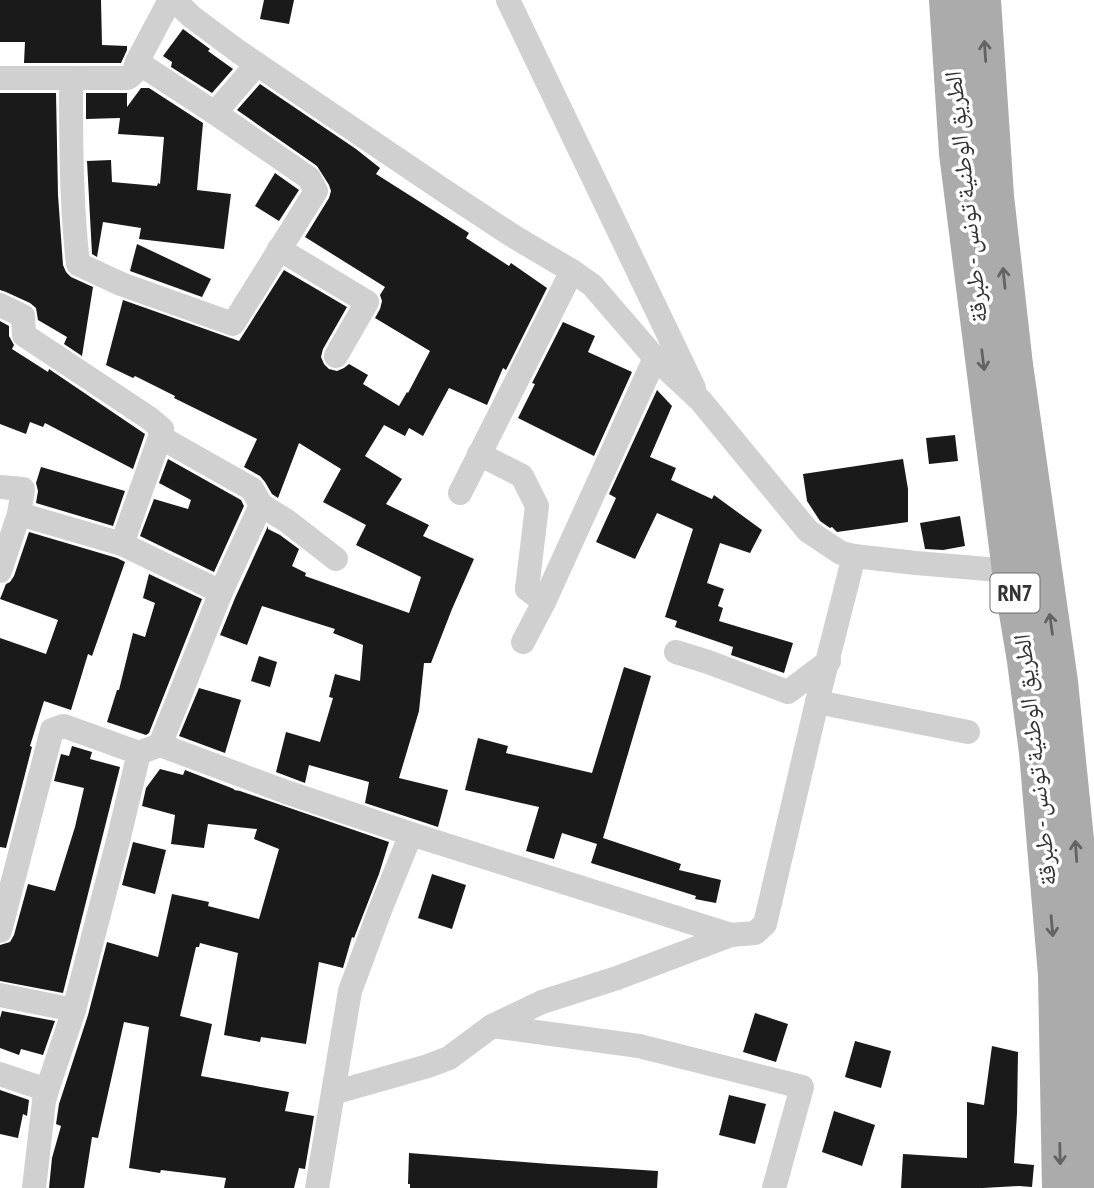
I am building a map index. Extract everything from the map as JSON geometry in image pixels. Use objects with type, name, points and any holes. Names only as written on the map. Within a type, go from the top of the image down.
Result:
[{"type":"main road","name":"الطريق الوطنية تونس - طبرقة","points":[[948,0],[958,153],[1011,571],[1038,752],[1057,975],[1061,1188]]},
{"type":"main road","name":"الطريق الوطنية تونس - طبرقة","points":[[982,0],[995,196],[1011,339],[1057,668],[1075,840],[1085,973],[1089,1188]]},
{"type":"street","points":[[0,78],[128,78],[133,74],[172,0],[257,64],[443,190],[592,285],[655,358],[701,401],[808,531],[841,553],[854,556],[1011,571]]},
{"type":"street","points":[[508,0],[701,401]]},
{"type":"street","points":[[71,78],[71,168],[78,264],[121,284],[233,324],[316,191],[314,185],[309,178],[137,62]]},
{"type":"street","points":[[215,113],[257,64]]},
{"type":"street","points":[[279,249],[367,302],[336,356]]},
{"type":"street","points":[[460,493],[572,271]]},
{"type":"street","points":[[0,305],[23,317],[24,335],[162,429],[122,544]]},
{"type":"street","points":[[523,642],[544,602],[655,358]]},
{"type":"street","points":[[160,437],[252,489],[261,505],[287,521],[336,559]]},
{"type":"street","points":[[479,454],[522,476],[537,506],[527,589],[544,602]]},
{"type":"street","points":[[0,487],[23,489],[19,514],[0,570]]},
{"type":"street","points":[[34,1188],[44,1101],[74,1010],[118,841],[150,749],[261,505]]},
{"type":"street","points":[[19,514],[122,544],[221,592]]},
{"type":"street","points":[[333,1093],[449,1058],[492,1026],[542,1002],[617,978],[731,935],[755,933],[765,924],[854,556]]},
{"type":"street","points":[[676,652],[788,692],[829,661]]},
{"type":"street","points":[[817,702],[968,732]]},
{"type":"street","points":[[0,931],[52,730],[64,726],[150,749],[731,935]]},
{"type":"street","points":[[317,1188],[350,991],[411,834]]},
{"type":"street","points":[[0,995],[74,1010]]},
{"type":"street","points":[[492,1026],[639,1046],[802,1087],[774,1188]]},
{"type":"street","points":[[0,1074],[47,1090]]},
{"type":"building","points":[[0,0],[101,0],[102,45],[127,46],[127,50],[121,63],[24,63],[25,42],[0,42]]},
{"type":"building","points":[[264,0],[294,0],[289,24],[260,19]]},
{"type":"building","points":[[183,29],[233,69],[212,93],[171,67],[172,62],[163,56]]},
{"type":"building","points":[[260,84],[356,149],[380,168],[376,174],[469,233],[466,238],[509,266],[511,263],[547,288],[506,370],[503,368],[487,405],[449,388],[423,436],[409,428],[405,436],[384,425],[365,456],[402,479],[386,504],[429,525],[423,536],[474,559],[431,663],[424,663],[419,711],[399,778],[448,790],[438,827],[365,803],[369,782],[309,765],[305,783],[276,772],[286,732],[320,742],[333,698],[329,697],[335,674],[360,681],[363,645],[333,633],[335,629],[262,606],[247,645],[220,635],[268,526],[268,529],[299,549],[292,566],[306,573],[305,576],[409,613],[421,577],[356,545],[366,525],[323,502],[341,469],[299,443],[278,498],[272,494],[260,476],[244,467],[257,439],[135,376],[133,378],[106,365],[123,300],[239,341],[284,270],[347,307],[323,349],[321,357],[329,369],[337,371],[349,364],[368,375],[363,384],[399,406],[408,393],[430,351],[375,318],[382,301],[380,295],[385,287],[305,237],[331,191],[317,166],[237,110]]},
{"type":"building","points":[[141,88],[149,88],[203,123],[197,190],[231,194],[224,249],[139,239],[141,228],[103,222],[97,257],[92,254],[87,161],[111,160],[112,182],[157,186],[160,184],[164,137],[118,134],[120,118],[86,119],[86,93],[127,93],[127,107]]},
{"type":"building","points":[[0,93],[56,93],[58,195],[63,265],[71,277],[93,287],[82,356],[64,344],[67,337],[38,320],[36,308],[30,303],[0,290]]},
{"type":"building","points":[[275,173],[299,190],[279,221],[255,206]]},
{"type":"building","points":[[137,244],[211,279],[202,297],[130,271]]},
{"type":"building","points":[[0,321],[9,326],[9,336],[14,345],[12,349],[48,372],[49,369],[145,434],[133,469],[45,423],[43,427],[30,422],[26,434],[0,424]]},
{"type":"building","points":[[563,322],[595,336],[588,352],[632,372],[594,456],[518,418],[535,384],[532,383]]},
{"type":"building","points":[[657,390],[672,406],[650,457],[676,468],[671,480],[712,499],[714,495],[762,530],[750,553],[720,543],[707,583],[724,589],[718,606],[723,608],[719,621],[793,643],[784,673],[731,655],[733,647],[675,627],[677,621],[665,617],[693,529],[657,513],[635,559],[596,542],[616,498],[609,494]]},
{"type":"building","points":[[955,435],[958,461],[929,464],[926,438]]},
{"type":"building","points":[[168,459],[241,500],[244,506],[214,572],[140,536],[154,499],[188,509],[191,500],[159,483]]},
{"type":"building","points":[[903,459],[908,489],[908,522],[837,532],[820,521],[807,501],[803,474]]},
{"type":"building","points":[[41,467],[125,491],[113,526],[36,503],[36,483]]},
{"type":"building","points":[[960,516],[965,546],[943,550],[925,549],[920,523]]},
{"type":"building","points":[[29,532],[125,562],[92,656],[88,654],[71,710],[44,701],[30,746],[32,747],[6,848],[0,847],[0,638],[46,654],[58,620],[0,599],[6,584],[14,576]]},
{"type":"building","points":[[149,574],[202,599],[146,735],[107,722],[119,690],[133,633],[145,637],[155,603],[143,598]]},
{"type":"building","points":[[259,656],[277,662],[270,687],[251,681]]},
{"type":"building","points":[[624,667],[651,676],[603,838],[681,864],[679,870],[721,880],[716,903],[695,899],[696,896],[591,863],[597,844],[562,833],[554,859],[526,851],[539,807],[465,790],[478,738],[508,746],[506,753],[592,773]]},
{"type":"building","points":[[199,688],[241,700],[225,753],[179,736]]},
{"type":"building","points":[[72,746],[92,752],[90,759],[120,767],[63,993],[0,981],[0,945],[10,942],[14,935],[28,884],[55,891],[84,788],[54,781],[61,754],[69,756]]},
{"type":"building","points":[[160,769],[183,775],[185,770],[234,790],[389,842],[379,874],[354,938],[352,937],[343,968],[319,962],[306,1044],[261,1037],[260,1042],[224,1035],[238,953],[200,943],[199,947],[196,947],[180,1016],[212,1024],[201,1076],[289,1092],[285,1111],[314,1116],[305,1169],[299,1168],[294,1188],[224,1188],[226,1178],[129,1168],[149,1027],[124,1022],[98,1138],[92,1137],[84,1188],[49,1188],[52,1158],[61,1126],[56,1124],[59,1104],[88,1015],[107,942],[158,957],[172,894],[209,902],[208,906],[259,919],[279,849],[254,839],[257,829],[208,824],[204,848],[171,844],[175,815],[142,806],[146,788]]},
{"type":"building","points":[[133,842],[166,850],[155,894],[122,885]]},
{"type":"building","points":[[432,874],[466,885],[452,929],[418,918]]},
{"type":"building","points":[[2,1011],[55,1021],[43,1055],[21,1049],[19,1055],[0,1048]]},
{"type":"building","points":[[755,1013],[788,1024],[776,1062],[743,1052]]},
{"type":"building","points":[[855,1041],[891,1051],[881,1088],[845,1077]]},
{"type":"building","points":[[992,1046],[1018,1052],[1014,1163],[1034,1165],[1032,1187],[901,1188],[903,1154],[967,1158],[967,1102],[984,1105]]},
{"type":"building","points":[[0,1090],[29,1100],[27,1116],[23,1114],[18,1138],[0,1134]]},
{"type":"building","points":[[729,1095],[766,1104],[755,1144],[719,1135]]},
{"type":"building","points":[[834,1111],[875,1125],[862,1166],[822,1152]]},
{"type":"building","points":[[409,1153],[658,1171],[657,1188],[410,1188]]}]
